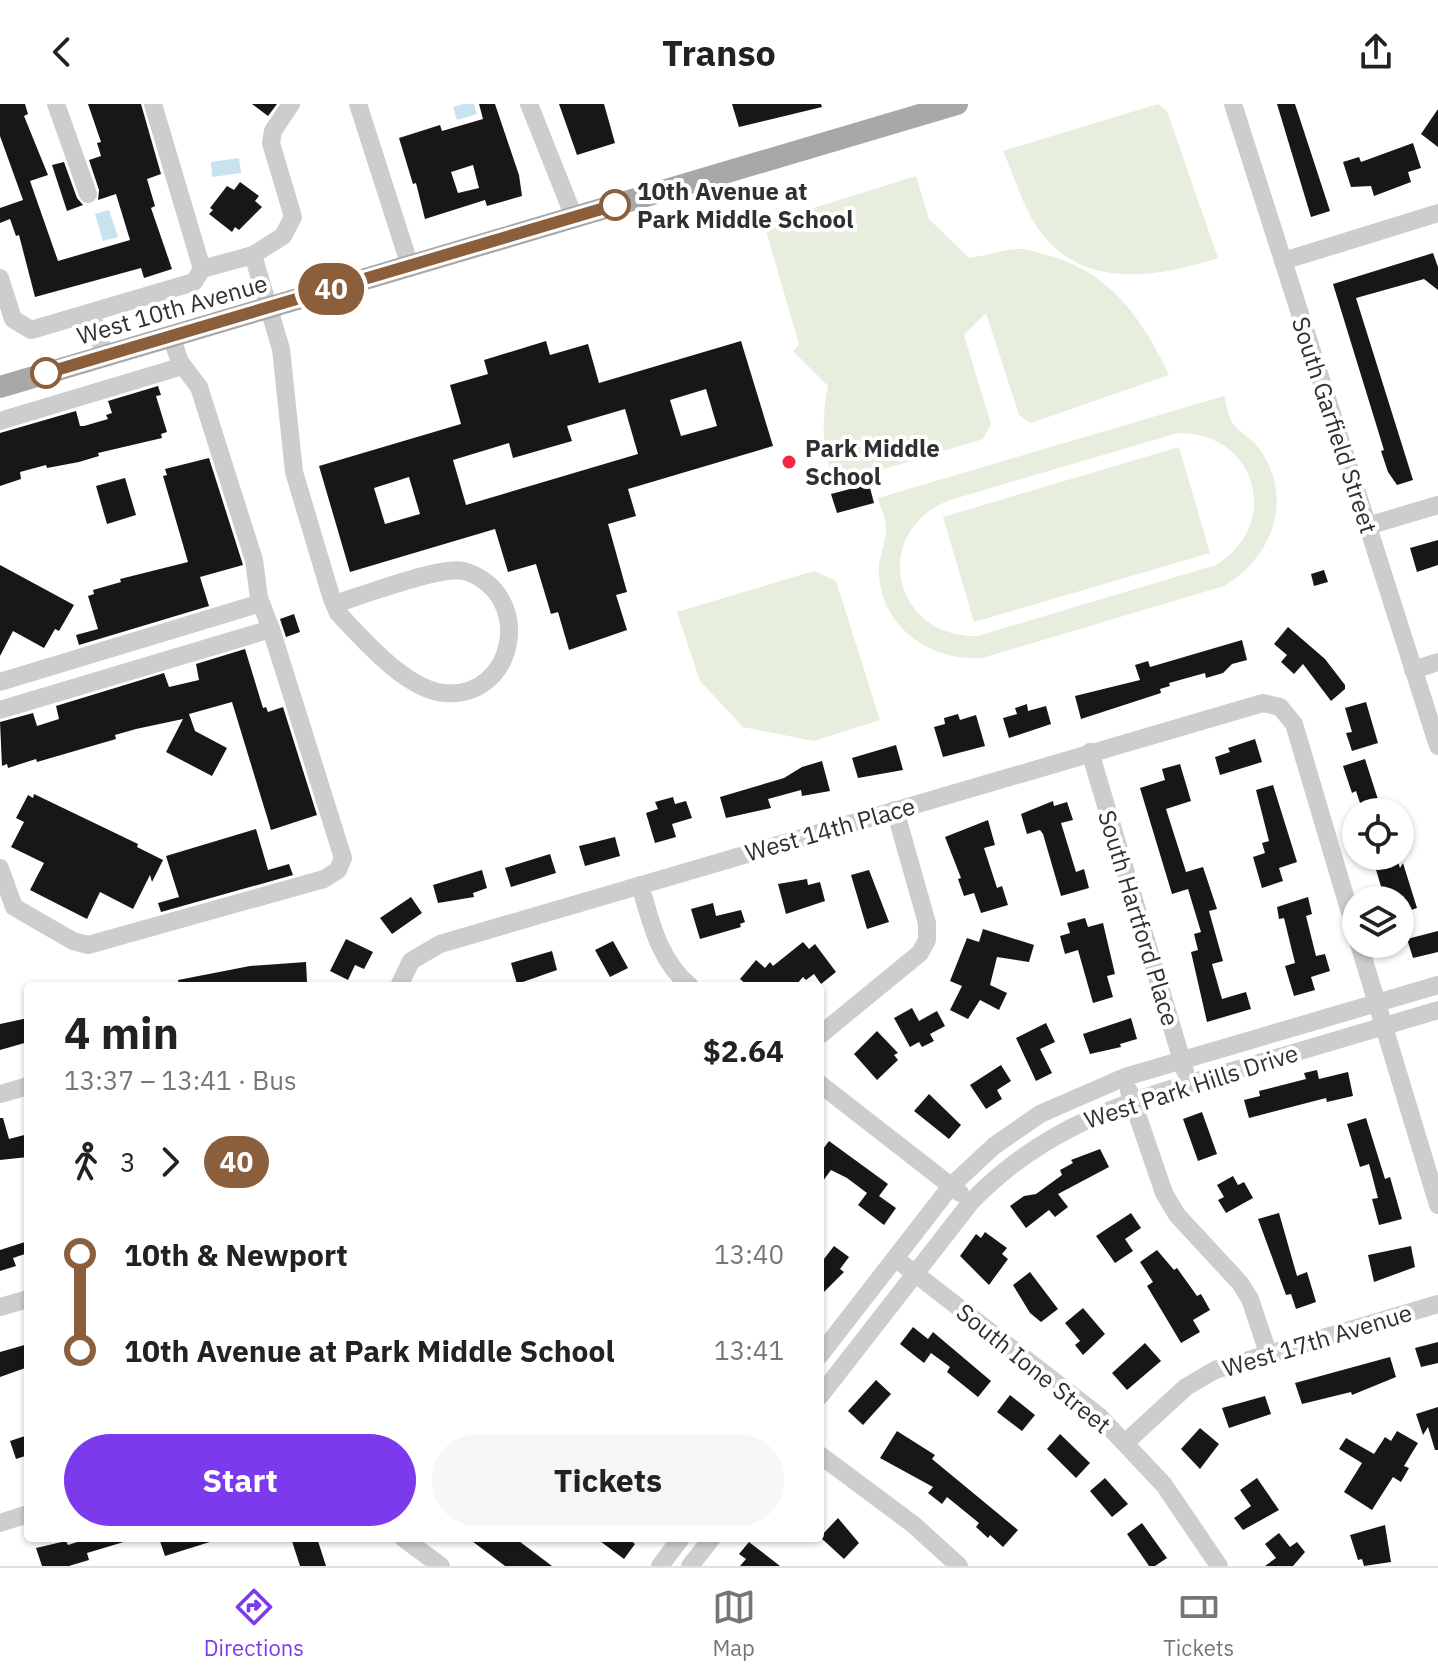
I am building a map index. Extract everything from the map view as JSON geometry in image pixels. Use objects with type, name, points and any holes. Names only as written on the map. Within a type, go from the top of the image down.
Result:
[{"type":"main road","name":"West 10th Avenue","points":[[0,387],[957,104]]},
{"type":"street","points":[[56,104],[88,194]]},
{"type":"street","points":[[153,104],[202,269]]},
{"type":"street","points":[[0,278],[13,319],[31,330],[92,315],[194,282],[202,269],[253,255],[283,236],[293,217],[271,143],[273,131],[291,104]]},
{"type":"street","points":[[359,104],[410,266]]},
{"type":"street","points":[[529,104],[574,217]]},
{"type":"street","name":"South Garfield Street","points":[[1233,104],[1438,746]]},
{"type":"street","points":[[1283,261],[1438,213]]},
{"type":"street","points":[[253,255],[281,349],[294,472],[335,604],[338,613],[382,659],[419,684],[443,693],[468,690],[495,672],[507,653],[512,626],[502,600],[486,582],[462,570],[436,573],[335,604]]},
{"type":"street","points":[[92,315],[105,356]]},
{"type":"street","points":[[0,868],[3,890],[14,907],[73,941],[88,945],[324,879],[338,870],[343,858],[261,603],[254,560],[213,429],[199,387],[183,366],[171,336]]},
{"type":"street","points":[[0,421],[183,366]]},
{"type":"street","points":[[1367,526],[1438,505]]},
{"type":"street","points":[[0,682],[261,603]]},
{"type":"street","points":[[0,710],[271,629]]},
{"type":"street","points":[[1413,670],[1438,662]]},
{"type":"street","name":"West 14th Place","points":[[401,982],[411,961],[430,948],[1254,704],[1280,707],[1294,724],[1342,886]]},
{"type":"street","name":"South Hartford Place","points":[[1090,752],[1188,1084]]},
{"type":"street","points":[[824,1031],[872,989],[916,958],[927,940],[927,923],[895,810]]},
{"type":"street","points":[[640,885],[661,950],[685,982]]},
{"type":"street","points":[[1363,958],[1438,1205]]},
{"type":"street","name":"West Park Hills Drive","points":[[824,1345],[951,1186],[994,1146],[1040,1114],[1125,1077],[1438,985]]},
{"type":"street","name":"West Park Hills Drive","points":[[824,1391],[971,1202],[997,1175],[1047,1138],[1132,1101],[1438,1010]]},
{"type":"street","points":[[1125,1077],[1164,1193],[1177,1215],[1240,1283],[1250,1299],[1268,1353]]},
{"type":"street","points":[[0,1094],[24,1087]]},
{"type":"street","points":[[824,1087],[971,1202]]},
{"type":"street","name":"South Ione Street","points":[[895,1259],[1070,1392],[1125,1443],[1164,1485],[1219,1566]]},
{"type":"street","points":[[0,1307],[24,1300]]},
{"type":"street","name":"West 17th Avenue","points":[[1125,1443],[1200,1377],[1268,1353],[1438,1304]]},
{"type":"street","points":[[824,1348],[847,1361]]},
{"type":"street","points":[[824,1458],[914,1525],[959,1566]]},
{"type":"street","points":[[0,1523],[24,1515]]},
{"type":"street","points":[[406,1542],[418,1559],[441,1566]]},
{"type":"street","points":[[660,1566],[678,1542]]},
{"type":"street","points":[[690,1566],[709,1542]]},
{"type":"green space","points":[[1158,104],[1167,111],[1218,258],[1148,274],[1101,271],[1079,264],[1060,252],[1042,234],[1025,205],[1003,151]]},
{"type":"green space","points":[[916,176],[929,219],[969,258],[1024,249],[1069,263],[1089,273],[1122,300],[1136,317],[1169,375],[1031,423],[1019,415],[986,313],[964,335],[991,424],[983,439],[835,484],[824,435],[828,386],[793,351],[799,344],[766,231],[772,221]]},
{"type":"green space","points":[[1224,396],[1232,422],[1258,447],[1271,470],[1276,489],[1276,508],[1266,544],[1241,574],[1224,586],[982,658],[963,658],[945,654],[913,638],[890,611],[882,594],[879,575],[886,527],[878,498]],"holes":[[[1178,433],[1205,437],[1226,447],[1242,464],[1251,483],[1254,505],[1249,527],[1237,548],[1216,565],[977,636],[948,632],[925,620],[910,602],[901,580],[901,557],[908,534],[925,515],[950,500]]]},
{"type":"green space","points":[[1179,447],[1210,553],[974,622],[943,517]]},
{"type":"green space","points":[[814,571],[836,581],[880,720],[814,741],[743,727],[700,681],[677,612]]},
{"type":"water","points":[[474,104],[477,114],[457,120],[453,107]]},
{"type":"water","points":[[239,158],[241,173],[212,177],[211,162]]},
{"type":"water","points":[[109,210],[118,237],[103,241],[95,214]]},
{"type":"building","points":[[0,104],[25,104],[28,114],[24,116],[48,175],[30,181],[58,261],[130,240],[116,194],[98,200],[99,190],[89,160],[101,156],[97,143],[101,142],[88,104],[141,104],[161,174],[147,179],[155,206],[151,208],[172,269],[144,278],[141,268],[35,297],[19,235],[16,236],[10,219],[0,223],[0,208],[23,200],[0,136]]},
{"type":"building","points":[[252,104],[277,104],[268,116]]},
{"type":"building","points":[[479,104],[495,104],[519,175],[522,196],[487,206],[485,200],[425,219],[416,183],[413,184],[399,138],[440,125],[442,131],[483,119]],"holes":[[[473,165],[479,188],[458,193],[451,172]]]},
{"type":"building","points":[[559,104],[604,104],[615,143],[577,155]]},
{"type":"building","points":[[732,104],[821,104],[822,107],[739,127]]},
{"type":"building","points":[[1277,104],[1295,104],[1330,211],[1311,217]]},
{"type":"building","points":[[1438,109],[1438,147],[1421,134]]},
{"type":"building","points":[[1413,143],[1421,168],[1408,172],[1411,182],[1374,196],[1371,186],[1351,187],[1343,162],[1359,157],[1361,162]]},
{"type":"building","points":[[64,162],[77,198],[83,205],[67,211],[52,165]]},
{"type":"building","points":[[240,182],[259,196],[255,201],[262,207],[239,230],[235,227],[232,232],[209,214],[213,210],[210,208],[227,186],[234,190]]},
{"type":"building","points":[[1433,253],[1438,267],[1438,290],[1424,279],[1356,298],[1413,480],[1397,485],[1388,472],[1381,451],[1384,450],[1333,284]]},
{"type":"building","points":[[546,341],[550,355],[588,344],[599,383],[741,341],[773,446],[628,489],[636,516],[608,524],[627,592],[616,595],[627,630],[569,650],[558,612],[551,614],[536,564],[508,572],[495,529],[350,572],[319,466],[461,424],[450,385],[488,374],[484,360]],"holes":[[[706,389],[717,426],[681,436],[670,400]],[[625,409],[638,454],[466,505],[453,460],[509,443],[513,458],[572,441],[567,426]],[[409,477],[420,514],[385,524],[374,488]]]},
{"type":"building","points":[[158,386],[161,395],[156,396],[167,432],[161,434],[162,438],[98,453],[99,456],[79,462],[47,468],[46,465],[20,472],[21,479],[0,486],[0,433],[76,411],[80,426],[108,419],[106,415],[112,413],[108,401]]},
{"type":"building","points":[[209,458],[243,565],[200,577],[209,606],[79,645],[76,635],[98,629],[88,596],[94,594],[93,590],[121,582],[120,579],[188,562],[163,476],[167,475],[165,469]]},
{"type":"building","points":[[125,478],[136,515],[107,524],[96,486]]},
{"type":"building","points":[[869,484],[874,503],[837,513],[831,494]]},
{"type":"building","points":[[1438,540],[1438,565],[1417,572],[1410,548]]},
{"type":"building","points":[[0,565],[74,605],[59,631],[55,629],[44,648],[13,631],[0,656]]},
{"type":"building","points":[[1324,570],[1328,582],[1314,586],[1311,574]]},
{"type":"building","points":[[294,614],[300,632],[286,637],[280,619]]},
{"type":"building","points":[[1288,627],[1325,659],[1345,685],[1345,689],[1331,701],[1303,664],[1294,674],[1281,662],[1287,655],[1274,644]]},
{"type":"building","points":[[1242,640],[1247,660],[1232,664],[1223,673],[1206,678],[1205,673],[1169,683],[1170,686],[1160,689],[1161,693],[1081,719],[1075,696],[1140,680],[1135,665],[1148,661],[1150,667]]},
{"type":"building","points":[[245,649],[263,708],[266,707],[268,712],[283,707],[317,815],[271,830],[232,702],[189,714],[195,731],[227,748],[212,776],[166,752],[183,719],[115,735],[116,739],[37,762],[36,759],[8,768],[7,764],[2,766],[0,722],[33,713],[37,726],[59,719],[56,706],[164,673],[169,687],[199,680],[196,664]]},
{"type":"building","points":[[1366,702],[1378,743],[1352,751],[1346,733],[1352,732],[1345,708]]},
{"type":"building","points":[[1027,704],[1028,711],[1046,706],[1051,724],[1009,738],[1003,718],[1017,714],[1015,708]]},
{"type":"building","points":[[958,714],[960,720],[976,715],[985,746],[943,757],[934,727],[945,724],[944,718]]},
{"type":"building","points":[[1255,739],[1262,762],[1220,775],[1215,757],[1230,752],[1228,748]]},
{"type":"building","points":[[896,745],[903,770],[858,778],[852,758]]},
{"type":"building","points":[[1365,759],[1378,798],[1358,798],[1356,791],[1352,793],[1343,766]]},
{"type":"building","points":[[822,761],[830,791],[802,796],[801,790],[768,799],[771,808],[726,818],[720,797],[784,778],[802,767]]},
{"type":"building","points":[[1180,764],[1191,801],[1166,809],[1186,872],[1203,867],[1217,909],[1209,911],[1223,961],[1212,964],[1222,999],[1246,992],[1251,1009],[1207,1022],[1191,952],[1198,950],[1194,934],[1201,932],[1188,889],[1172,894],[1140,788],[1165,780],[1162,769]]},
{"type":"building","points":[[1273,785],[1297,862],[1279,868],[1283,881],[1262,888],[1253,857],[1265,853],[1262,843],[1269,841],[1256,790]]},
{"type":"building","points":[[34,794],[138,844],[137,847],[163,860],[152,882],[150,875],[133,909],[100,892],[87,919],[30,890],[44,863],[11,847],[24,822],[16,818],[28,795],[33,798]]},
{"type":"building","points":[[673,797],[675,804],[686,801],[692,818],[672,824],[676,837],[655,843],[646,813],[658,809],[655,802]]},
{"type":"building","points":[[1053,801],[1054,806],[1067,802],[1073,820],[1061,823],[1076,872],[1084,869],[1089,888],[1061,896],[1043,834],[1040,830],[1027,834],[1021,814]]},
{"type":"building","points":[[988,820],[995,845],[984,848],[997,888],[1002,886],[1008,905],[981,913],[974,893],[964,896],[958,879],[961,878],[945,837]]},
{"type":"building","points":[[256,829],[268,870],[289,864],[293,875],[161,912],[158,903],[179,897],[166,856]]},
{"type":"building","points":[[615,837],[620,856],[585,866],[579,846]]},
{"type":"building","points":[[550,854],[556,873],[511,887],[505,868]]},
{"type":"building","points":[[482,870],[487,888],[473,893],[474,897],[438,903],[433,885]]},
{"type":"building","points":[[869,870],[889,922],[867,929],[851,875]]},
{"type":"building","points":[[1376,870],[1405,870],[1410,886],[1381,886]]},
{"type":"building","points":[[807,879],[808,885],[820,882],[825,901],[786,914],[778,884]]},
{"type":"building","points":[[411,897],[422,913],[392,934],[380,918]]},
{"type":"building","points":[[1308,897],[1312,914],[1306,916],[1316,956],[1325,954],[1330,971],[1311,977],[1315,990],[1294,996],[1285,966],[1295,963],[1284,918],[1279,919],[1277,907]]},
{"type":"building","points":[[713,903],[716,916],[741,910],[745,922],[740,924],[741,927],[700,939],[691,909]]},
{"type":"building","points":[[1085,918],[1088,927],[1103,923],[1115,974],[1107,976],[1113,997],[1093,1003],[1078,950],[1065,954],[1060,936],[1070,933],[1067,923]]},
{"type":"building","points":[[983,929],[1034,945],[1029,962],[997,957],[990,985],[1007,993],[999,1010],[980,1000],[968,1019],[950,1010],[962,986],[950,981],[967,938],[979,942]]},
{"type":"building","points":[[1438,931],[1438,952],[1414,958],[1414,937]]},
{"type":"building","points":[[346,939],[373,952],[364,969],[355,965],[348,980],[330,971]]},
{"type":"building","points":[[613,941],[628,968],[610,977],[595,950]]},
{"type":"building","points":[[803,942],[809,949],[815,944],[836,972],[824,982],[820,982],[814,974],[799,982],[743,982],[740,979],[756,960],[765,968],[770,962],[773,966]]},
{"type":"building","points":[[552,951],[557,970],[516,982],[511,963]]},
{"type":"building","points":[[306,962],[307,982],[178,982],[178,980],[250,966]]},
{"type":"building","points":[[912,1008],[919,1021],[937,1011],[945,1026],[930,1034],[934,1041],[922,1047],[919,1042],[910,1047],[894,1018]]},
{"type":"building","points":[[1131,1018],[1137,1039],[1120,1044],[1121,1047],[1090,1054],[1083,1034]]},
{"type":"building","points":[[24,1019],[24,1043],[0,1050],[0,1024]]},
{"type":"building","points":[[1046,1023],[1055,1042],[1040,1049],[1052,1073],[1036,1081],[1016,1038]]},
{"type":"building","points":[[877,1031],[898,1053],[894,1055],[898,1060],[877,1080],[854,1054]]},
{"type":"building","points":[[1001,1065],[1011,1081],[997,1090],[1002,1099],[986,1109],[970,1085]]},
{"type":"building","points":[[1317,1070],[1319,1079],[1348,1072],[1353,1096],[1327,1102],[1326,1098],[1249,1118],[1244,1100],[1260,1096],[1259,1091],[1306,1079],[1304,1073]]},
{"type":"building","points":[[929,1094],[961,1125],[949,1139],[914,1111]]},
{"type":"building","points":[[1202,1112],[1217,1154],[1198,1161],[1183,1119]]},
{"type":"building","points":[[0,1118],[3,1118],[9,1139],[24,1135],[24,1157],[0,1160]]},
{"type":"building","points":[[1366,1118],[1385,1179],[1390,1177],[1402,1219],[1379,1225],[1372,1199],[1378,1198],[1369,1164],[1360,1167],[1347,1124]]},
{"type":"building","points":[[829,1141],[888,1184],[879,1196],[896,1208],[884,1225],[858,1205],[867,1193],[831,1170],[824,1180],[824,1148]]},
{"type":"building","points":[[1100,1149],[1109,1167],[1058,1194],[1068,1207],[1055,1217],[1049,1210],[1026,1228],[1010,1206],[1024,1196],[1036,1194],[1062,1175],[1060,1170],[1073,1163],[1071,1160]]},
{"type":"building","points":[[1233,1176],[1238,1185],[1244,1182],[1253,1198],[1226,1213],[1218,1200],[1224,1197],[1217,1185]]},
{"type":"building","points":[[1131,1213],[1141,1228],[1125,1239],[1133,1251],[1115,1263],[1096,1236]]},
{"type":"building","points":[[1279,1213],[1297,1276],[1307,1272],[1316,1302],[1296,1309],[1291,1294],[1286,1295],[1258,1219]]},
{"type":"building","points":[[985,1232],[1007,1248],[1002,1254],[1008,1259],[989,1285],[960,1256],[976,1234],[981,1238]]},
{"type":"building","points":[[24,1242],[24,1254],[13,1258],[16,1266],[0,1271],[0,1250]]},
{"type":"building","points":[[834,1246],[849,1257],[840,1269],[844,1272],[824,1292],[824,1259]]},
{"type":"building","points":[[1411,1246],[1415,1267],[1374,1282],[1368,1255]]},
{"type":"building","points":[[1157,1250],[1174,1270],[1177,1268],[1197,1296],[1201,1294],[1210,1310],[1193,1320],[1200,1332],[1181,1343],[1147,1286],[1153,1282],[1140,1262]]},
{"type":"building","points":[[1030,1272],[1058,1309],[1041,1322],[1030,1313],[1013,1285]]},
{"type":"building","points":[[1083,1308],[1105,1334],[1083,1355],[1075,1345],[1080,1341],[1065,1323]]},
{"type":"building","points":[[913,1327],[928,1339],[933,1332],[991,1381],[978,1397],[947,1372],[950,1367],[931,1353],[924,1363],[900,1344]]},
{"type":"building","points":[[1438,1342],[1438,1363],[1421,1367],[1415,1348]]},
{"type":"building","points":[[1145,1343],[1161,1361],[1127,1390],[1112,1373]]},
{"type":"building","points":[[24,1345],[24,1368],[0,1377],[0,1352]]},
{"type":"building","points":[[1390,1357],[1396,1377],[1352,1395],[1351,1392],[1302,1404],[1295,1383]]},
{"type":"building","points":[[876,1380],[891,1394],[863,1425],[848,1411]]},
{"type":"building","points":[[1010,1395],[1035,1415],[1022,1431],[997,1412]]},
{"type":"building","points":[[1265,1396],[1271,1414],[1229,1428],[1222,1408]]},
{"type":"building","points":[[1438,1407],[1438,1450],[1435,1450],[1428,1427],[1423,1435],[1416,1414]]},
{"type":"building","points":[[1200,1428],[1219,1444],[1200,1469],[1181,1449]]},
{"type":"building","points":[[897,1431],[935,1455],[932,1459],[1018,1530],[1003,1547],[990,1535],[988,1538],[976,1527],[979,1523],[947,1497],[942,1504],[928,1493],[933,1487],[880,1458]]},
{"type":"building","points":[[1397,1431],[1418,1443],[1404,1466],[1409,1468],[1401,1482],[1393,1477],[1372,1510],[1344,1492],[1362,1463],[1339,1449],[1346,1438],[1374,1454],[1385,1437],[1391,1441]]},
{"type":"building","points":[[1060,1434],[1090,1463],[1076,1478],[1047,1449]]},
{"type":"building","points":[[24,1436],[24,1456],[16,1459],[10,1441]]},
{"type":"building","points":[[1105,1478],[1128,1504],[1112,1517],[1090,1491]]},
{"type":"building","points":[[1257,1478],[1279,1510],[1243,1530],[1234,1518],[1251,1506],[1240,1490]]},
{"type":"building","points":[[838,1518],[859,1543],[844,1559],[824,1541],[824,1533]]},
{"type":"building","points":[[1142,1523],[1167,1558],[1155,1566],[1149,1566],[1127,1534]]},
{"type":"building","points":[[1385,1525],[1391,1562],[1364,1566],[1362,1559],[1358,1560],[1350,1535]]},
{"type":"building","points":[[1279,1533],[1290,1547],[1297,1542],[1305,1552],[1293,1566],[1265,1566],[1276,1558],[1265,1544]]},
{"type":"building","points":[[62,1542],[68,1545],[77,1542],[124,1542],[87,1553],[89,1560],[69,1566],[42,1566],[36,1548]]},
{"type":"building","points":[[160,1542],[210,1542],[165,1556]]},
{"type":"building","points":[[292,1542],[318,1542],[326,1566],[300,1566]]},
{"type":"building","points":[[473,1542],[520,1542],[552,1566],[505,1566]]},
{"type":"building","points":[[601,1542],[633,1542],[635,1544],[624,1559]]},
{"type":"building","points":[[749,1542],[780,1566],[740,1566],[746,1559],[739,1554]]},
{"type":"bus line","name":"40","points":[[46,373],[615,205]]},
{"type":"place","name":"10th Avenue at Park Middle School","points":[[615,205]]},
{"type":"place","name":"Park Middle School","points":[[789,462]]}]
